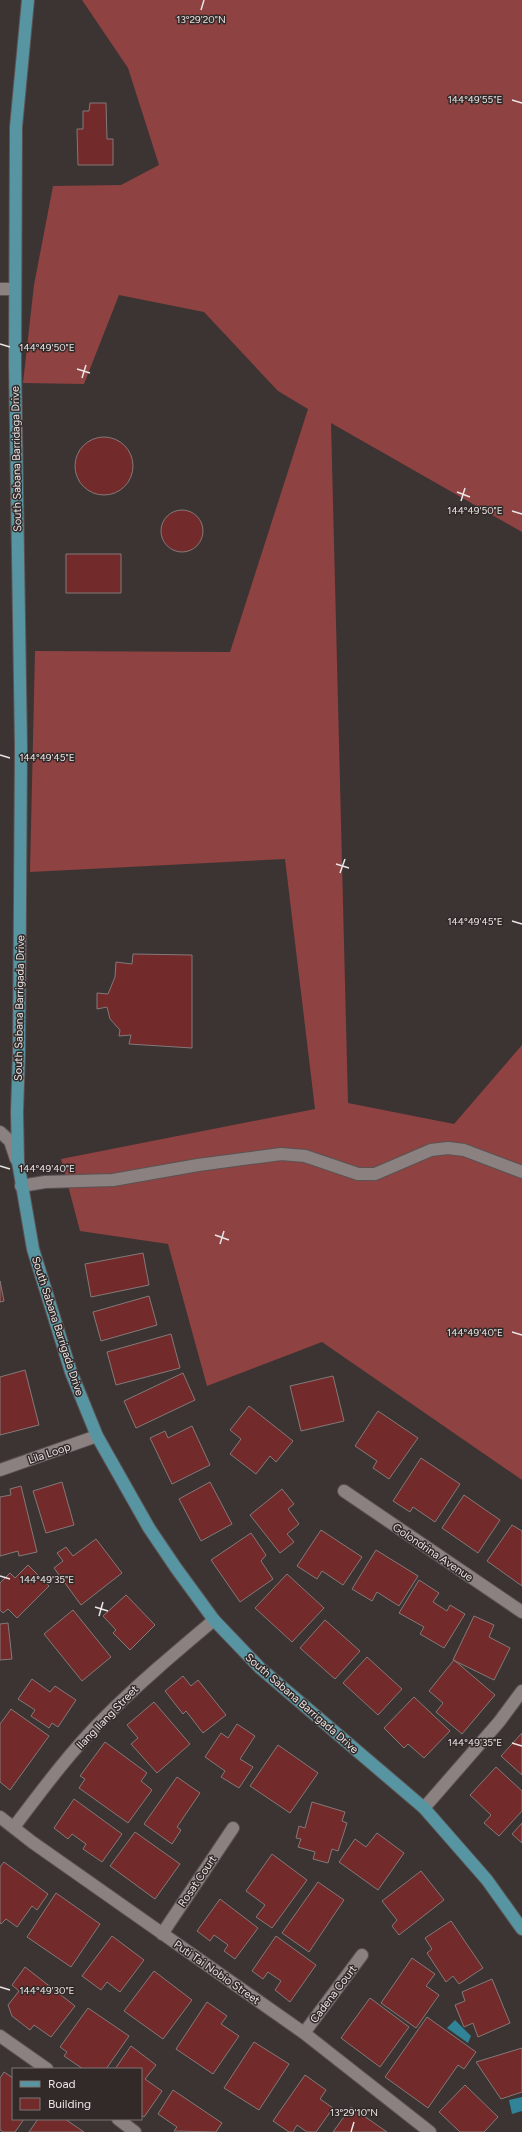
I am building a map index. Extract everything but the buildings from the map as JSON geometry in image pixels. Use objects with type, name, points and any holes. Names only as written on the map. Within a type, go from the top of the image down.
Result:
[{"type":"main road","name":"South Sabana Barridaga Drive","points":[[21,919],[16,127],[28,0]]},
{"type":"main road","name":"South Sabana Barrigada Drive","points":[[21,919],[20,1053],[17,1112],[18,1162],[21,1186],[33,1249],[71,1372],[97,1436],[148,1528],[214,1620],[260,1668],[424,1808],[487,1880],[522,1929]]},
{"type":"street","points":[[0,289],[16,289]]},
{"type":"street","points":[[0,1132],[10,1141],[18,1162]]},
{"type":"street","points":[[21,1186],[45,1182],[113,1180],[198,1165],[281,1154],[305,1156],[358,1174],[375,1174],[431,1150],[448,1148],[464,1150],[522,1172]]},
{"type":"street","name":"Lila Loop","points":[[0,1470],[97,1436]]},
{"type":"street","name":"Golondrina Avenue","points":[[344,1491],[522,1612]]},
{"type":"street","name":"Ilang Ilang Street","points":[[14,1827],[61,1767],[102,1720],[133,1690],[214,1620]]},
{"type":"street","points":[[424,1808],[499,1722],[522,1691]]},
{"type":"street","name":"Puti Tai Nobio Street","points":[[0,1817],[32,1842],[304,2033],[430,2132]]},
{"type":"street","name":"Rosat Court","points":[[162,1934],[233,1828]]},
{"type":"street","name":"Cadena Court","points":[[304,2033],[362,1955]]},
{"type":"street","points":[[0,2036],[46,2068]]},
{"type":"street","points":[[119,2120],[135,2132]]},
{"type":"shaded area","points":[[82,0],[522,0],[522,532],[331,423],[348,1103],[454,1124],[522,1045],[522,1480],[322,1342],[207,1386],[168,1244],[80,1231],[61,1159],[315,1109],[285,859],[30,872],[35,651],[230,652],[308,409],[278,391],[204,312],[119,295],[84,384],[23,383],[34,285],[53,186],[121,185],[159,165],[128,68]]},
{"type":"water","points":[[455,2020],[471,2036],[468,2043],[447,2028]]},
{"type":"water","points":[[522,2097],[522,2111],[512,2114],[509,2100]]}]
